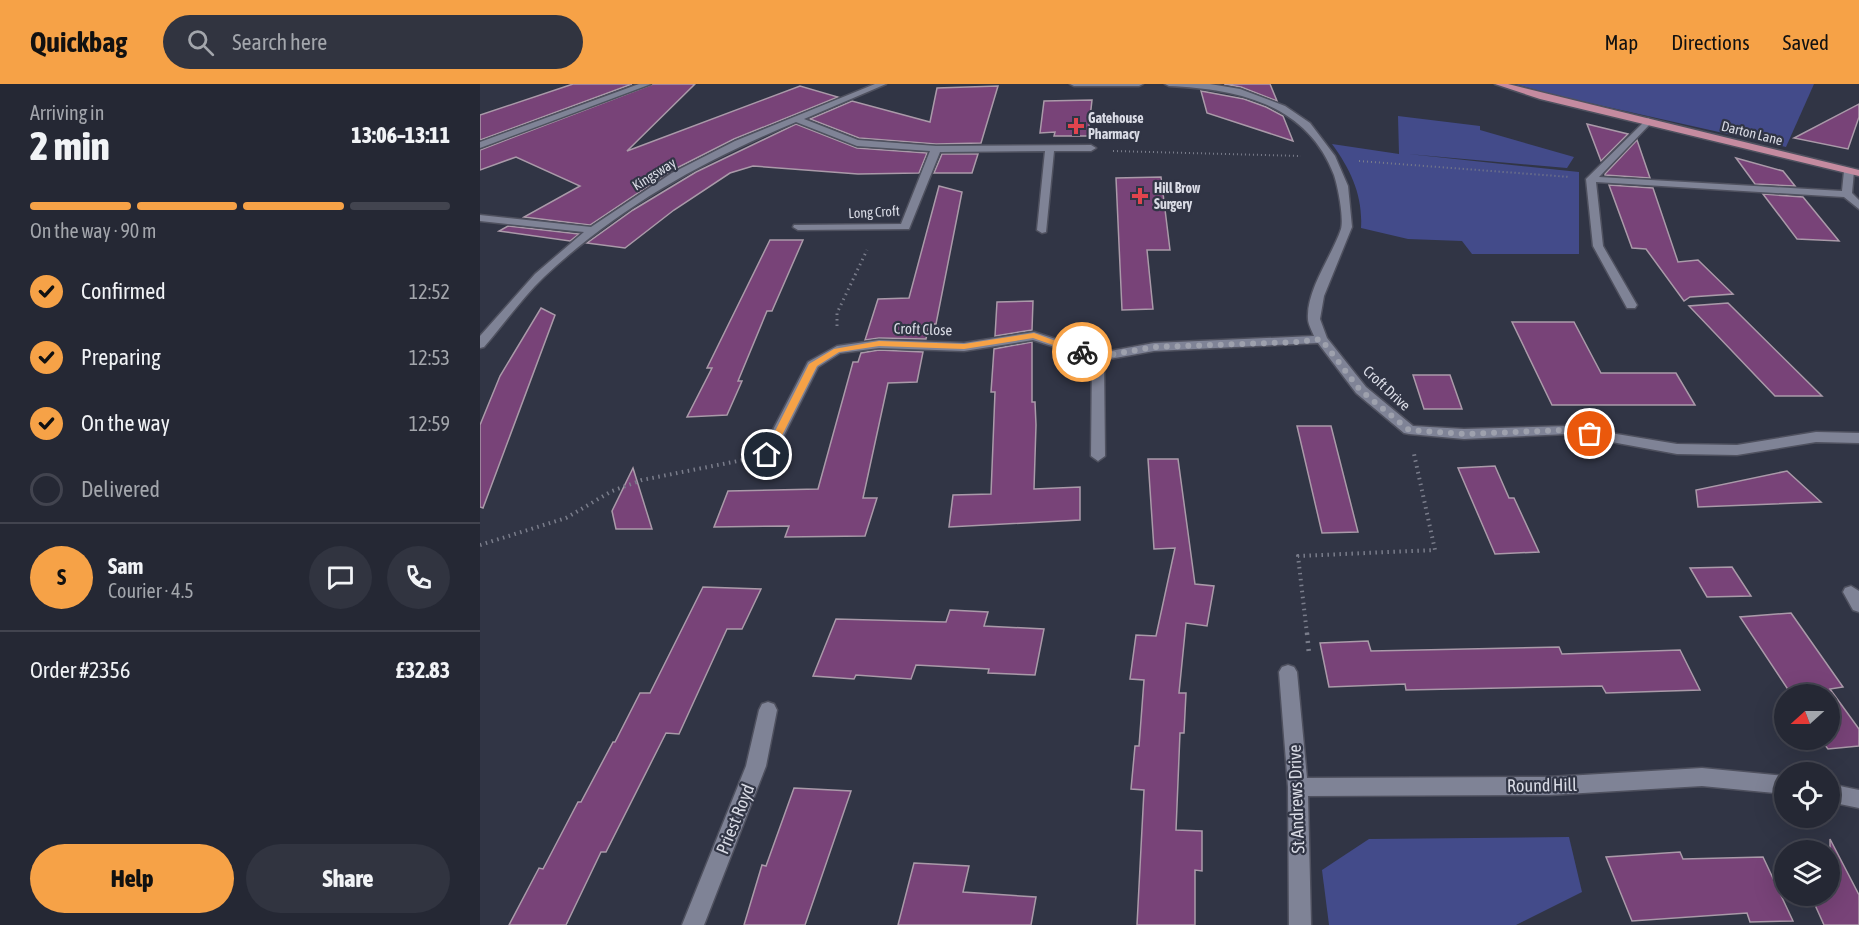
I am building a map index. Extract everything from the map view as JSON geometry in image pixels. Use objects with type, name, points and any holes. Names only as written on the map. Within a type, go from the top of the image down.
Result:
[{"type":"main road","name":"Darton Lane","points":[[1499,84],[1854,172]]},
{"type":"street","points":[[480,145],[647,84]]},
{"type":"street","name":"Kingsway","points":[[480,344],[539,276],[593,230],[675,175],[738,143],[882,84]]},
{"type":"street","points":[[1074,84],[1139,84]]},
{"type":"street","name":"Croft Drive","points":[[1169,84],[1202,85],[1240,92],[1282,108],[1307,124],[1332,158],[1343,186],[1347,227],[1318,296],[1314,319],[1321,339],[1360,390],[1409,430],[1464,434],[1568,430],[1677,449],[1737,450],[1816,437],[1859,438]]},
{"type":"street","points":[[795,119],[857,143],[936,149],[1090,148]]},
{"type":"street","points":[[1631,305],[1598,246],[1592,179],[1648,121]]},
{"type":"street","points":[[1042,230],[1050,148]]},
{"type":"street","name":"Long Croft","points":[[798,227],[905,227],[936,149]]},
{"type":"street","name":"Darton Lane","points":[[1848,194],[1854,172]]},
{"type":"street","points":[[1592,179],[1848,194],[1859,206]]},
{"type":"street","points":[[480,218],[593,230]]},
{"type":"street","name":"Croft Close","points":[[767,455],[813,364],[837,350],[879,344],[964,347],[1034,336],[1098,357],[1154,347],[1298,342],[1321,339]]},
{"type":"street","points":[[1098,357],[1098,456]]},
{"type":"street","name":"St Andrews Drive","points":[[1288,672],[1298,787],[1300,925]]},
{"type":"street","name":"Priest Royd","points":[[693,925],[756,766],[768,710]]},
{"type":"street","name":"Round Hill","points":[[1298,787],[1549,786],[1702,777],[1774,784]]},
{"type":"street","points":[[1840,795],[1859,799]]},
{"type":"path","points":[[837,350],[837,313],[872,240],[905,227]]},
{"type":"path","points":[[1288,672],[1311,665],[1298,556],[1435,550],[1409,430]]},
{"type":"path","points":[[480,545],[566,518],[612,490],[642,480],[767,455]]},
{"type":"shaded area","points":[[1515,84],[1814,84],[1786,147],[1554,95]]},
{"type":"shaded area","points":[[1398,116],[1480,126],[1480,130],[1574,157],[1567,168],[1408,154],[1579,172],[1579,254],[1472,254],[1462,241],[1408,239],[1361,228],[1358,194],[1345,164],[1332,144],[1399,154]]},
{"type":"shaded area","points":[[1569,837],[1582,892],[1516,925],[1329,925],[1322,870],[1369,839]]},
{"type":"building","points":[[573,84],[632,84],[480,140],[480,115]]},
{"type":"building","points":[[653,84],[695,84],[627,151],[800,86],[838,97],[734,139],[671,171],[590,225],[524,217],[580,186],[516,157],[480,170],[480,150]]},
{"type":"building","points":[[1224,84],[1270,84],[1277,101],[1241,87]]},
{"type":"building","points":[[998,86],[981,143],[936,144],[859,138],[810,119],[852,101],[930,122],[937,88]]},
{"type":"building","points":[[1201,91],[1244,99],[1283,116],[1293,141],[1207,113]]},
{"type":"building","points":[[1092,100],[1088,136],[1054,136],[1055,132],[1040,133],[1044,101]]},
{"type":"building","points":[[1859,104],[1859,117],[1848,149],[1794,138]]},
{"type":"building","points":[[796,124],[857,148],[927,153],[919,173],[858,174],[753,166],[730,173],[674,210],[625,248],[587,243],[633,210],[696,172]]},
{"type":"building","points":[[1587,124],[1628,134],[1601,161]]},
{"type":"building","points":[[1637,140],[1650,178],[1605,175],[1605,174]]},
{"type":"building","points":[[942,154],[978,154],[972,173],[934,173]]},
{"type":"building","points":[[1736,158],[1783,171],[1795,186],[1755,184]]},
{"type":"building","name":"Hill Brow Surgery","points":[[1161,177],[1170,250],[1147,250],[1153,309],[1122,310],[1116,178]]},
{"type":"building","points":[[1609,185],[1653,188],[1678,262],[1698,260],[1733,294],[1690,297],[1684,301],[1646,249],[1632,248]]},
{"type":"building","points":[[939,186],[962,192],[936,324],[929,324],[926,339],[865,340],[878,299],[909,298]]},
{"type":"building","points":[[1763,194],[1803,197],[1839,241],[1797,239]]},
{"type":"building","points":[[508,226],[579,234],[570,241],[499,231]]},
{"type":"building","points":[[770,240],[803,240],[772,311],[767,311],[738,381],[742,381],[727,415],[687,417],[712,368],[707,368]]},
{"type":"building","points":[[1033,301],[1032,330],[995,336],[997,302]]},
{"type":"building","points":[[1728,303],[1822,396],[1775,396],[1689,306]]},
{"type":"building","points":[[541,308],[555,315],[483,508],[480,507],[480,425],[500,376]]},
{"type":"building","points":[[1512,322],[1574,322],[1601,373],[1676,373],[1695,405],[1552,405]]},
{"type":"building","points":[[1032,342],[1032,402],[1035,402],[1036,425],[1034,489],[1080,487],[1080,520],[949,527],[953,495],[991,494],[995,392],[991,392],[994,349]]},
{"type":"building","points":[[879,350],[923,352],[917,382],[888,383],[863,498],[877,498],[865,536],[785,537],[789,526],[714,527],[728,491],[818,489],[853,362],[858,362],[861,353]]},
{"type":"building","points":[[1413,375],[1450,375],[1462,409],[1424,409]]},
{"type":"building","points":[[1297,426],[1331,426],[1358,532],[1322,533]]},
{"type":"building","points":[[1148,459],[1178,459],[1195,584],[1214,586],[1207,626],[1186,623],[1179,693],[1186,693],[1184,733],[1180,733],[1176,830],[1202,831],[1202,871],[1195,870],[1195,925],[1137,925],[1144,790],[1131,789],[1135,746],[1139,746],[1144,680],[1130,679],[1136,635],[1156,636],[1175,548],[1154,549]]},
{"type":"building","points":[[1495,466],[1509,498],[1514,498],[1539,552],[1495,554],[1458,468]]},
{"type":"building","points":[[633,468],[652,529],[616,529],[612,511]]},
{"type":"building","points":[[1787,471],[1821,502],[1698,507],[1696,490]]},
{"type":"building","points":[[1732,567],[1751,596],[1707,597],[1690,568]]},
{"type":"building","points":[[703,587],[761,589],[742,629],[727,629],[679,734],[666,733],[606,852],[601,852],[566,925],[509,925],[539,868],[543,869],[578,802],[581,802],[615,742],[640,693],[650,693]]},
{"type":"building","points":[[950,610],[988,612],[984,626],[1044,629],[1035,675],[988,673],[989,669],[916,665],[911,679],[856,675],[854,679],[813,676],[836,619],[946,622]]},
{"type":"building","points":[[1791,613],[1843,687],[1840,687],[1840,684],[1784,684],[1740,617]]},
{"type":"building","points":[[1368,641],[1371,651],[1559,647],[1562,654],[1680,650],[1700,690],[1606,693],[1602,686],[1406,690],[1405,684],[1329,687],[1320,643]]},
{"type":"building","points":[[1840,703],[1859,729],[1859,746],[1840,748]]},
{"type":"building","points":[[794,788],[851,791],[805,925],[744,925],[762,865],[766,866]]},
{"type":"building","points":[[1680,852],[1683,859],[1763,857],[1774,880],[1774,906],[1786,906],[1793,921],[1750,922],[1747,913],[1632,921],[1606,857]]},
{"type":"building","points":[[1840,858],[1859,895],[1859,925],[1824,925],[1815,906],[1840,906]]},
{"type":"building","points":[[914,863],[969,866],[963,892],[1036,897],[1031,925],[898,925]]},
{"type":"way so far","points":[[1082,352],[1098,357],[1154,347],[1298,342],[1321,339],[1360,390],[1409,430],[1464,434],[1568,430],[1590,434]]},
{"type":"place","name":"Gatehouse Pharmacy","points":[[1076,126]]},
{"type":"place","name":"Hill Brow Surgery","points":[[1140,196]]},
{"type":"route","points":[[767,455],[813,364],[837,350],[879,344],[964,347],[1034,336],[1082,352]]}]
